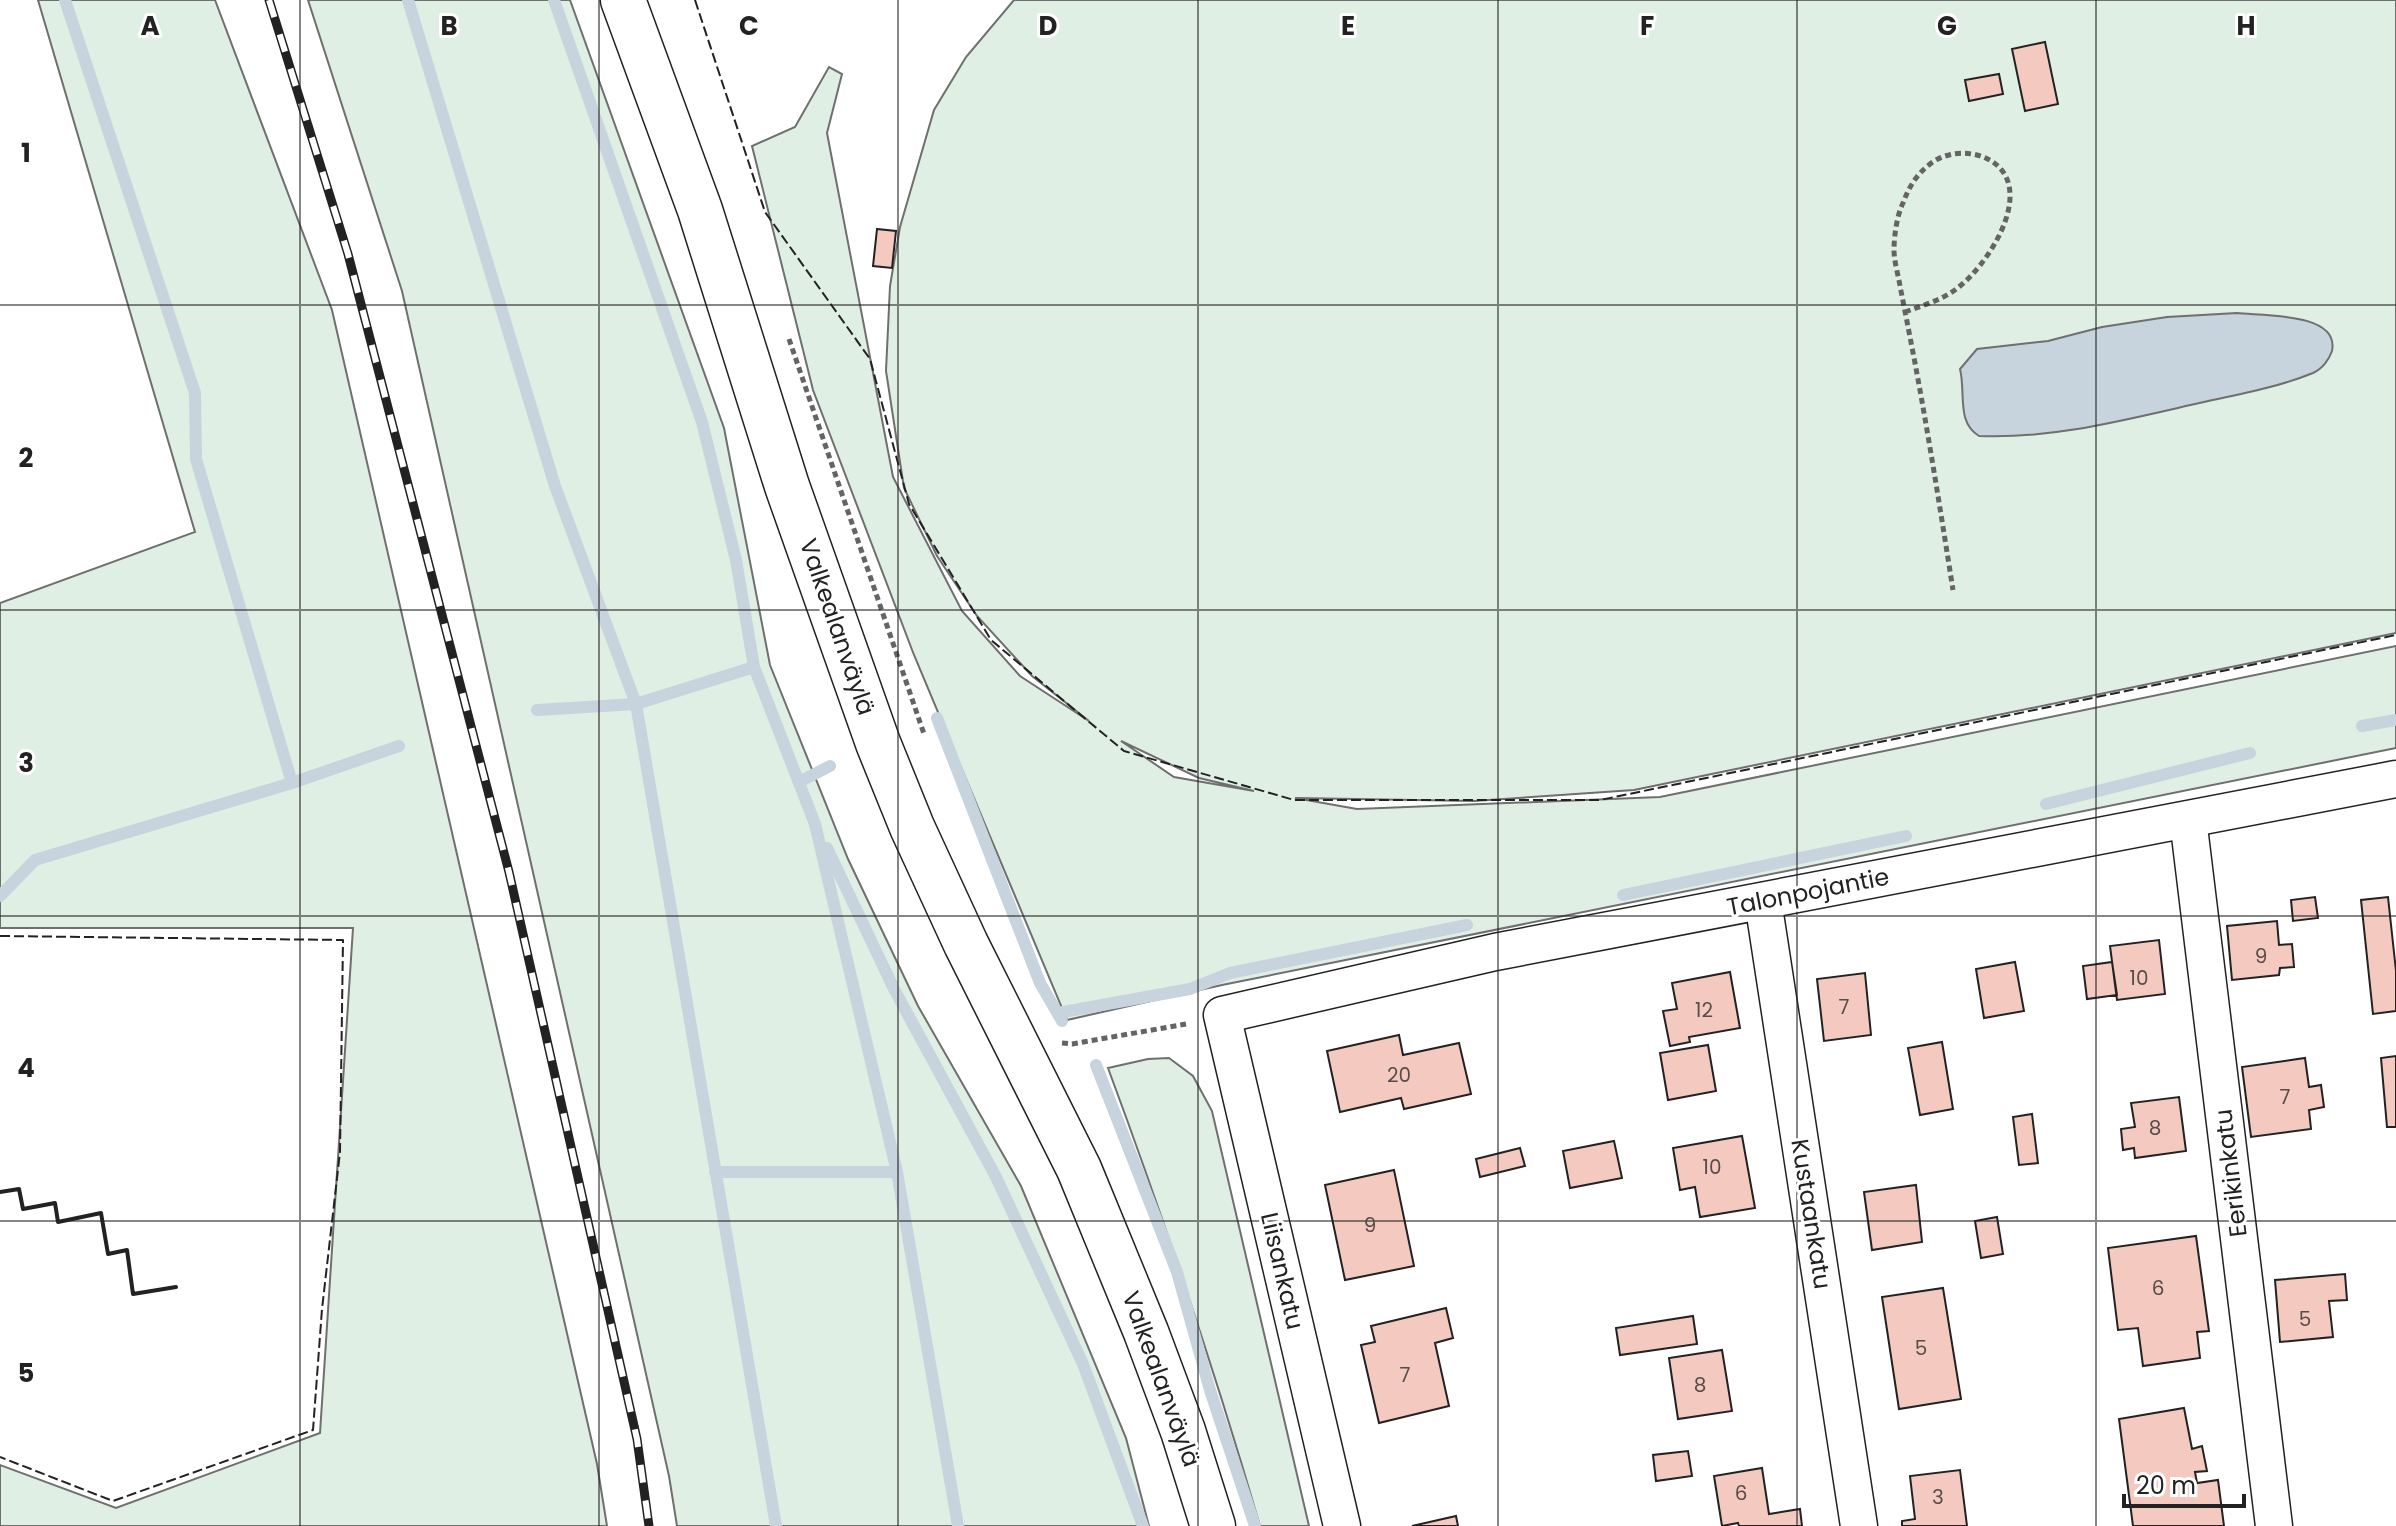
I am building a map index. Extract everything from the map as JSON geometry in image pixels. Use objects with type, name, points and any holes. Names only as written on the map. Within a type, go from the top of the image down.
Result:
[{"type":"main road","name":"Valkealanväylä","points":[[623,0],[700,210],[787,486],[878,743],[912,827],[966,944],[1079,1169],[1183,1431],[1213,1526]]},
{"type":"main road","name":"Valkealanväylä","points":[[1105,1233],[1153,1380],[1189,1526]]},
{"type":"street","name":"Talonpojantie","points":[[1222,1015],[1495,952],[2396,779]]},
{"type":"street","name":"Eerikinkatu","points":[[2188,819],[2274,1526]]},
{"type":"street","name":"Kustaankatu","points":[[1763,901],[1859,1526]]},
{"type":"street","name":"Liisankatu","points":[[1222,1015],[1342,1526]]},
{"type":"path","points":[[1905,312],[1958,288],[1982,264],[2002,231],[2008,212],[2009,192],[2005,175],[1978,154],[1960,153],[1933,161],[1914,178],[1901,207],[1894,250],[1953,590]]},
{"type":"path","points":[[787,334],[925,737]]},
{"type":"path","points":[[1051,1037],[1058,1043],[1072,1044],[1222,1015]]},
{"type":"green space","points":[[38,0],[215,0],[332,310],[597,1464],[607,1526],[0,1526],[0,1465],[116,1508],[320,1433],[353,928],[0,928],[0,603],[195,532]]},
{"type":"green space","points":[[308,0],[570,0],[724,428],[770,665],[848,859],[918,1006],[1021,1186],[1126,1438],[1149,1526],[677,1526],[669,1476],[402,291]]},
{"type":"green space","points":[[1014,0],[2396,0],[2396,633],[1634,790],[1474,801],[1295,798],[1357,809],[1660,797],[2396,646],[2396,748],[1222,985],[1067,1020],[914,655],[813,390],[752,146],[795,127],[829,67],[842,74],[827,133],[893,477],[962,611],[1020,676],[1089,721],[1032,676],[977,616],[937,556],[904,488],[886,371],[890,286],[900,227],[934,110],[966,57]],"holes":[[[1121,741],[1199,778],[1254,791],[1174,777]]]},
{"type":"green space","points":[[1169,1058],[1193,1076],[1212,1111],[1309,1526],[1260,1526],[1188,1296],[1108,1068],[1148,1059]]},
{"type":"shaded area","points":[[2237,313],[2297,318],[2312,323],[2324,329],[2331,338],[2331,354],[2316,371],[2285,383],[2088,427],[2034,435],[1979,436],[1967,423],[1960,369],[1977,349],[2048,341],[2102,327],[2167,317]]},
{"type":"building","points":[[2045,42],[2058,104],[2025,111],[2012,49]]},
{"type":"building","points":[[1999,74],[2003,94],[1969,101],[1965,80]]},
{"type":"building","points":[[877,229],[896,231],[892,268],[873,266]]},
{"type":"building","points":[[2315,897],[2318,918],[2293,921],[2291,900]]},
{"type":"building","points":[[2388,897],[2396,971],[2396,1011],[2373,1014],[2361,900]]},
{"type":"building","points":[[2277,921],[2279,945],[2292,944],[2294,967],[2280,968],[2279,975],[2232,980],[2227,926]]},
{"type":"building","points":[[2159,940],[2165,994],[2117,1000],[2110,946]]},
{"type":"building","points":[[2015,962],[2024,1011],[1984,1018],[1976,969]]},
{"type":"building","points":[[2112,962],[2117,995],[2087,999],[2083,966]]},
{"type":"building","points":[[1730,972],[1740,1028],[1689,1037],[1690,1042],[1670,1046],[1663,1011],[1677,1009],[1672,983]]},
{"type":"building","points":[[1865,973],[1871,1035],[1824,1041],[1817,979]]},
{"type":"building","points":[[1399,1035],[1403,1055],[1459,1043],[1471,1094],[1404,1109],[1401,1098],[1340,1112],[1327,1051]]},
{"type":"building","points":[[1942,1042],[1953,1109],[1920,1115],[1908,1048]]},
{"type":"building","points":[[1708,1045],[1716,1091],[1668,1100],[1660,1053]]},
{"type":"building","points":[[2396,1056],[2396,1127],[2387,1127],[2381,1058]]},
{"type":"building","points":[[2305,1058],[2309,1087],[2321,1085],[2324,1107],[2309,1110],[2311,1129],[2251,1137],[2242,1067]]},
{"type":"building","points":[[2179,1097],[2186,1151],[2135,1158],[2134,1148],[2123,1150],[2121,1129],[2135,1127],[2131,1103]]},
{"type":"building","points":[[2032,1114],[2038,1163],[2019,1165],[2013,1117]]},
{"type":"building","points":[[1742,1136],[1755,1208],[1700,1217],[1695,1187],[1680,1190],[1673,1148]]},
{"type":"building","points":[[1614,1141],[1622,1178],[1570,1188],[1563,1151]]},
{"type":"building","points":[[1520,1148],[1525,1166],[1480,1177],[1476,1159]]},
{"type":"building","points":[[1394,1170],[1414,1266],[1345,1280],[1325,1185]]},
{"type":"building","points":[[1916,1185],[1922,1242],[1872,1250],[1864,1192]]},
{"type":"building","points":[[1997,1217],[2003,1254],[1981,1258],[1975,1221]]},
{"type":"building","points":[[2196,1236],[2209,1331],[2197,1332],[2200,1358],[2143,1366],[2138,1328],[2118,1330],[2108,1248]]},
{"type":"building","points":[[2345,1274],[2347,1300],[2329,1301],[2333,1337],[2280,1342],[2275,1280]]},
{"type":"building","points":[[1943,1288],[1961,1399],[1899,1409],[1882,1297]]},
{"type":"building","points":[[1446,1308],[1453,1338],[1435,1343],[1449,1406],[1379,1423],[1361,1345],[1375,1342],[1371,1326]]},
{"type":"building","points":[[1693,1316],[1697,1344],[1620,1355],[1616,1328]]},
{"type":"building","points":[[1722,1350],[1732,1411],[1678,1419],[1669,1358]]},
{"type":"building","points":[[2184,1408],[2192,1449],[2202,1446],[2207,1471],[2195,1472],[2197,1483],[2218,1480],[2224,1526],[2133,1526],[2119,1419]]},
{"type":"building","points":[[1688,1451],[1692,1476],[1656,1481],[1653,1455]]},
{"type":"building","points":[[1762,1468],[1769,1514],[1800,1509],[1802,1526],[1739,1526],[1738,1523],[1722,1526],[1714,1476]]},
{"type":"building","points":[[1960,1470],[1967,1526],[1902,1526],[1902,1521],[1915,1519],[1910,1476]]},
{"type":"building","points":[[1456,1516],[1458,1526],[1412,1526]]},
{"type":"waterway","points":[[65,0],[195,393],[196,459],[292,783]]},
{"type":"waterway","points":[[408,0],[555,486],[636,704],[776,1526]]},
{"type":"waterway","points":[[554,0],[702,422],[736,560],[754,667],[815,824],[897,1172],[958,1526]]},
{"type":"waterway","points":[[537,710],[636,704],[754,667]]},
{"type":"waterway","points":[[937,718],[1040,983],[1062,1021]]},
{"type":"waterway","points":[[2362,726],[2396,720]]},
{"type":"waterway","points":[[0,896],[35,860],[292,783],[399,746]]},
{"type":"waterway","points":[[2046,804],[2250,753]]},
{"type":"waterway","points":[[799,782],[830,766]]},
{"type":"waterway","points":[[1623,895],[1906,836]]},
{"type":"waterway","points":[[827,848],[894,989],[996,1177],[1083,1364],[1143,1526]]},
{"type":"waterway","points":[[1058,1013],[1190,989],[1230,973],[1467,925]]},
{"type":"waterway","points":[[1096,1065],[1177,1272],[1210,1390],[1255,1526]]},
{"type":"waterway","points":[[715,1172],[897,1172]]},
{"type":"railway","points":[[269,0],[348,254],[509,872],[637,1439],[649,1526]]},
{"type":"fence","points":[[695,0],[765,212],[870,359],[909,504],[991,640],[1124,751],[1294,800],[1600,800],[2396,635]]},
{"type":"fence","points":[[0,936],[343,940],[340,1152],[322,1309],[313,1430],[113,1501],[0,1457]]},
{"type":"wall","points":[[0,1192],[19,1189],[23,1209],[55,1203],[58,1222],[101,1213],[108,1254],[127,1250],[133,1294],[176,1287]]}]
